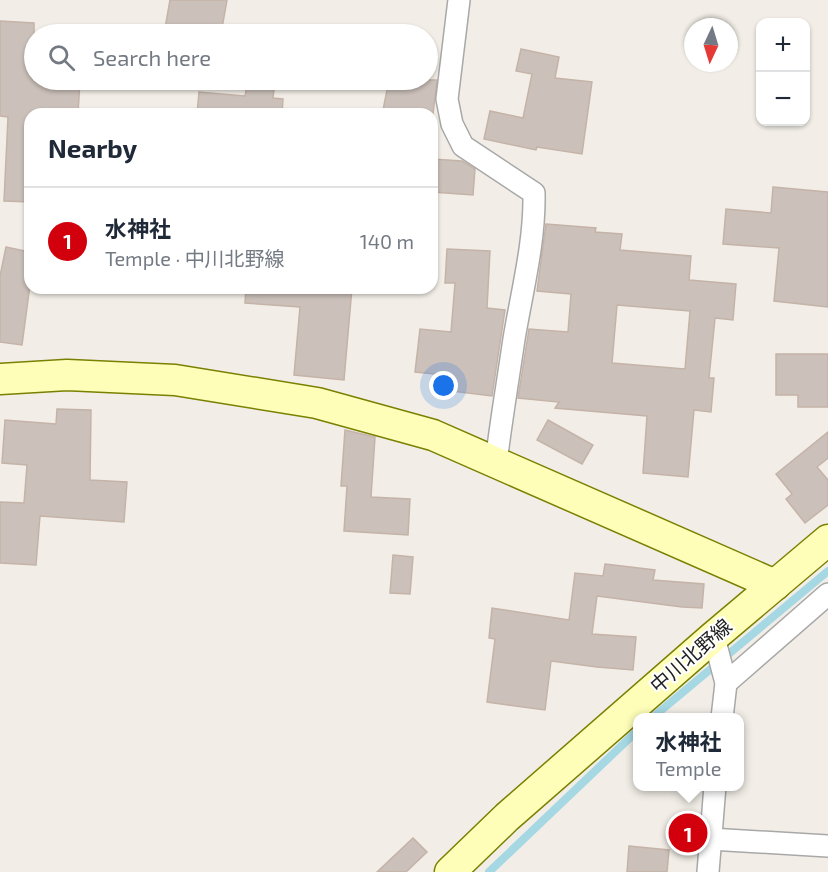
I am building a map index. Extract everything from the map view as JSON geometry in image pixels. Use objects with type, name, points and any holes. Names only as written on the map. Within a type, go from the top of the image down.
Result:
[{"type":"street","points":[[459,0],[447,99],[452,124],[462,146],[534,193],[534,212],[525,285],[508,375],[496,463]]},
{"type":"street","points":[[0,379],[67,375],[175,380],[317,403],[433,435],[775,585]]},
{"type":"street","name":"中川北野線","points":[[450,872],[507,817],[714,641],[828,540]]},
{"type":"street","points":[[726,683],[828,594]]},
{"type":"street","points":[[714,641],[726,683],[722,713]]},
{"type":"street","points":[[708,872],[715,791]]},
{"type":"street","points":[[710,839],[828,846]]},
{"type":"building","points":[[170,0],[227,0],[223,24],[166,24]]},
{"type":"building","points":[[0,21],[34,23],[24,24],[24,90],[79,90],[78,108],[24,108],[24,202],[4,201],[8,117],[0,116]]},
{"type":"building","points":[[521,49],[559,57],[555,78],[592,82],[582,154],[537,147],[536,150],[484,139],[490,111],[523,118],[532,74],[516,71]]},
{"type":"building","points":[[246,90],[274,90],[273,98],[283,99],[282,108],[198,108],[199,92],[245,96]]},
{"type":"building","points":[[387,90],[436,90],[434,108],[383,108]]},
{"type":"building","points":[[438,159],[462,161],[475,169],[473,195],[438,192]]},
{"type":"building","points":[[773,187],[828,192],[828,307],[774,301],[779,248],[723,244],[726,209],[771,213]]},
{"type":"building","points":[[546,224],[596,228],[595,232],[622,234],[620,250],[691,256],[689,280],[736,284],[733,320],[715,318],[709,378],[714,378],[711,412],[694,410],[688,477],[643,473],[647,416],[555,408],[559,402],[518,398],[529,329],[568,332],[571,294],[537,291]],"holes":[[[617,305],[690,311],[685,369],[612,363]]]},
{"type":"building","points":[[6,247],[24,251],[24,294],[29,294],[22,345],[0,342],[0,276]]},
{"type":"building","points":[[447,249],[490,251],[487,308],[505,310],[492,396],[452,391],[454,376],[415,372],[420,329],[451,332],[455,283],[445,283]]},
{"type":"building","points":[[246,294],[351,294],[344,380],[294,375],[300,307],[245,303]]},
{"type":"building","points":[[776,354],[828,354],[828,407],[798,407],[798,395],[776,395]]},
{"type":"building","points":[[57,409],[91,410],[90,480],[127,482],[124,522],[40,516],[36,565],[0,563],[0,502],[24,503],[27,465],[2,463],[5,420],[56,424]]},
{"type":"building","points":[[548,420],[593,445],[582,464],[537,440]]},
{"type":"building","points":[[345,430],[375,437],[371,497],[410,499],[408,535],[344,531],[347,486],[341,486]]},
{"type":"building","points":[[828,432],[828,458],[817,467],[828,480],[828,505],[805,523],[786,499],[792,494],[776,474]]},
{"type":"building","points":[[393,555],[413,557],[410,594],[390,593]]},
{"type":"building","points":[[605,564],[655,570],[653,580],[704,584],[702,608],[597,596],[592,634],[636,637],[633,670],[551,661],[545,710],[487,702],[495,639],[489,638],[492,608],[569,620],[575,573],[603,576]]},
{"type":"building","points":[[413,838],[427,852],[406,872],[377,872]]},
{"type":"building","points":[[629,846],[669,850],[667,872],[627,872]]},
{"type":"waterway","points":[[658,713],[828,571]]},
{"type":"waterway","points":[[489,872],[633,735]]},
{"type":"place","name":"水神社","points":[[688,833]]}]
